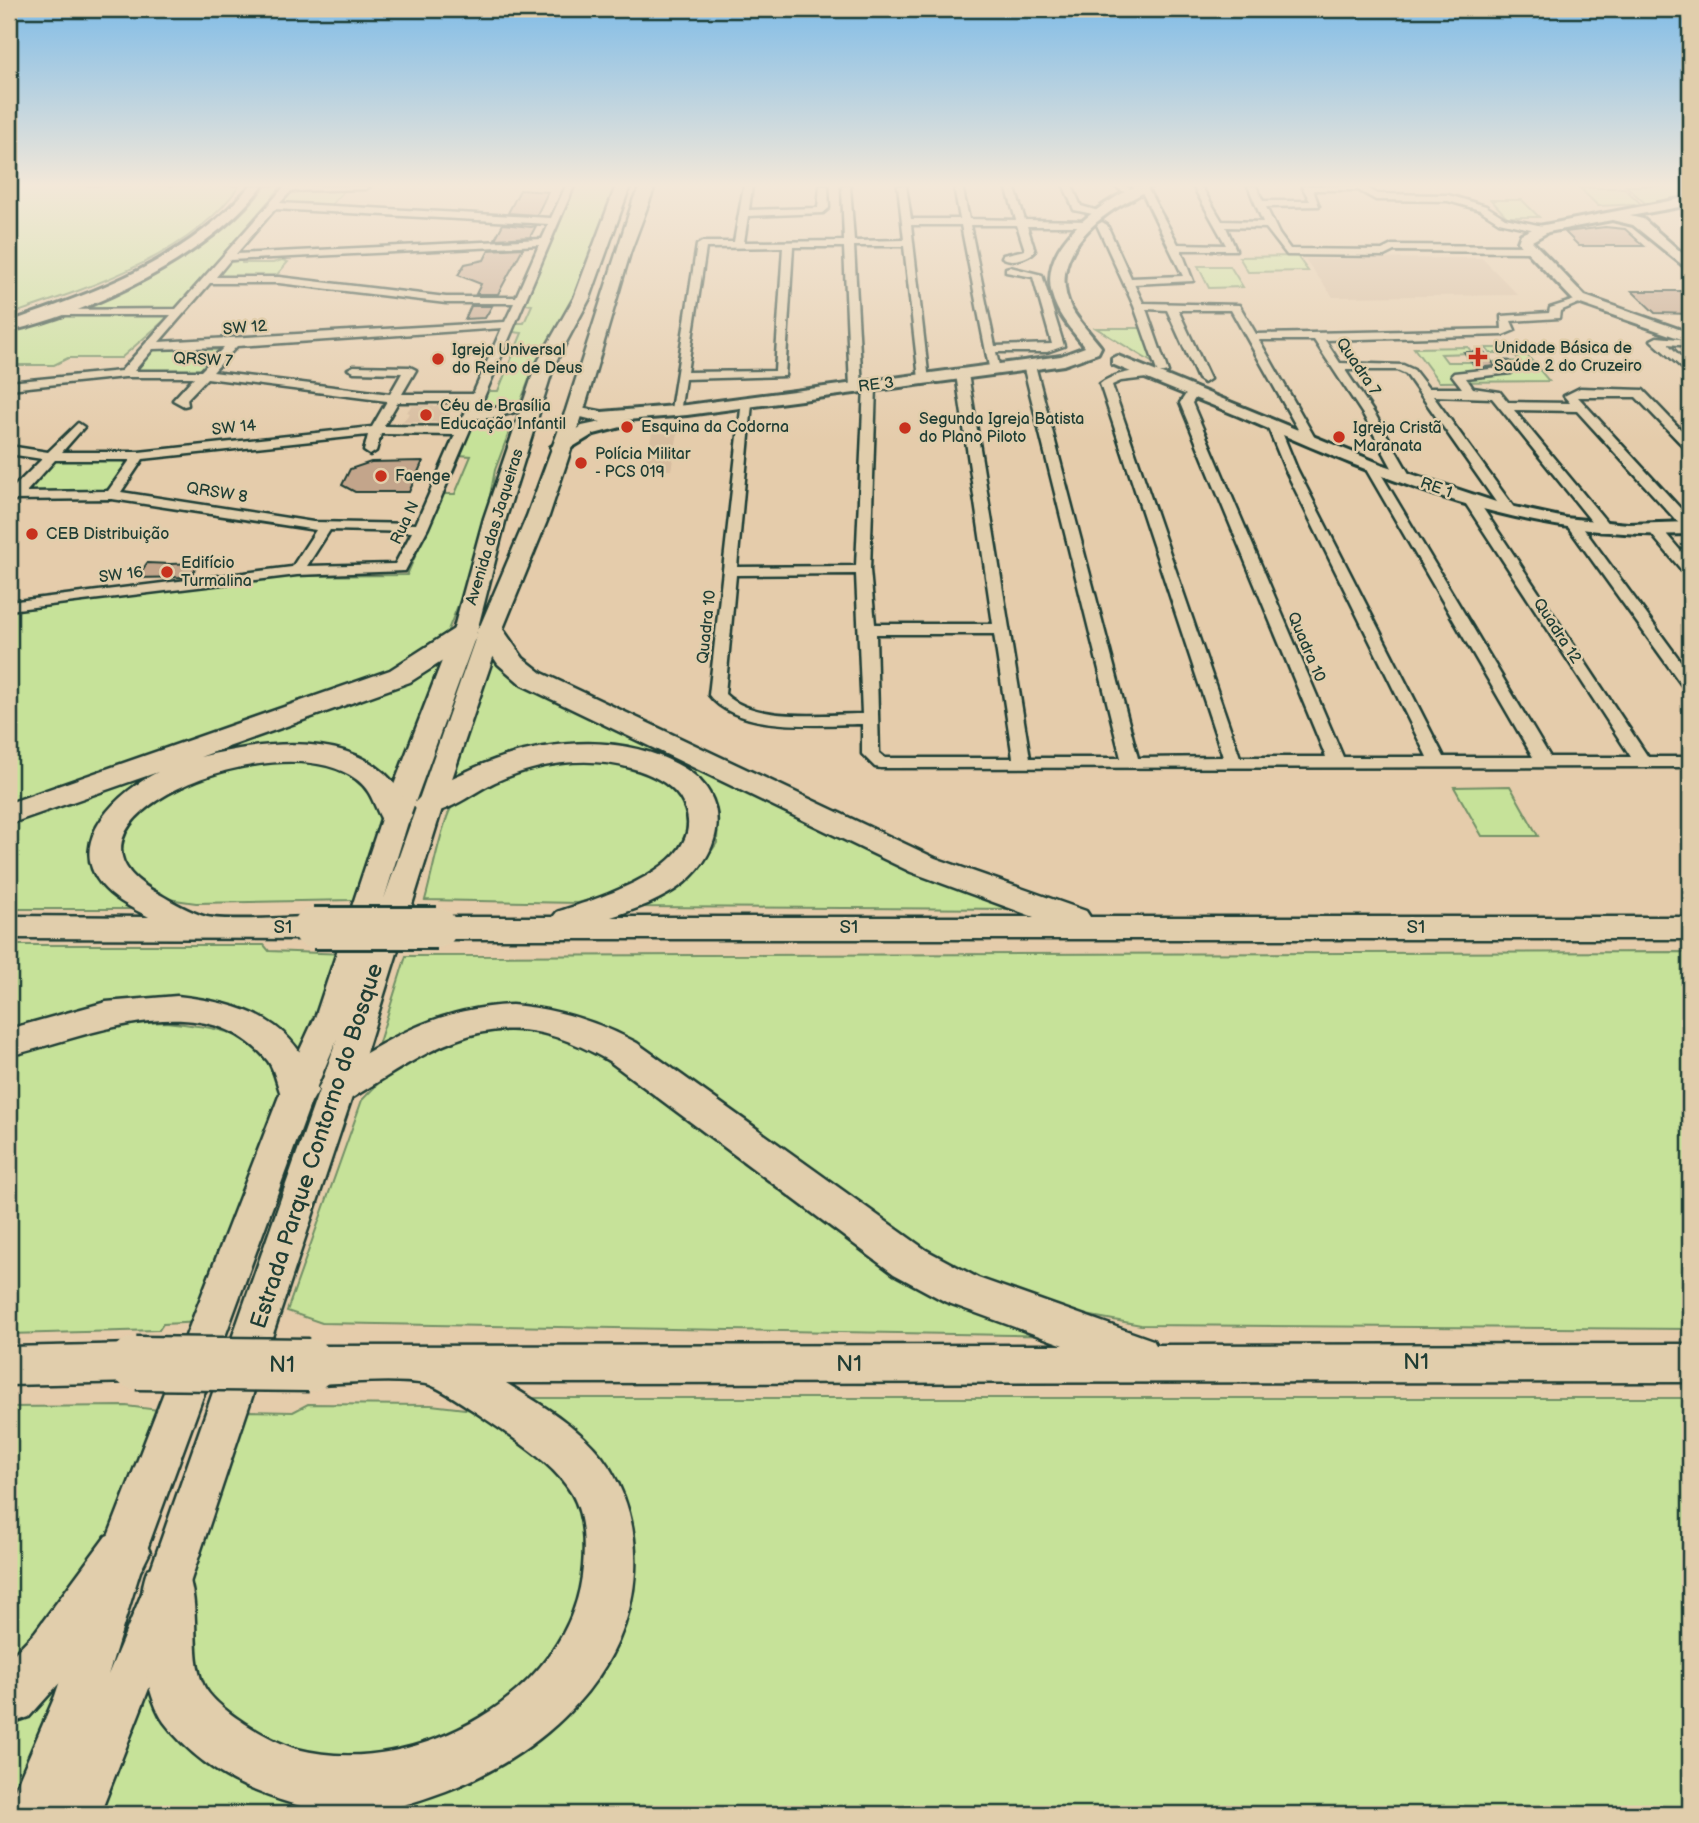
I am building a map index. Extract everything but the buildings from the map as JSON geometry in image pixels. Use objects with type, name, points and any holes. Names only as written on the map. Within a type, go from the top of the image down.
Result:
[{"type":"highway","points":[[9,814],[400,676],[477,633],[517,671],[532,679],[923,865],[975,886],[1097,927]]},
{"type":"highway","points":[[200,927],[130,891],[113,877],[106,861],[106,841],[118,818],[135,800],[157,784],[226,760],[263,754],[309,754],[344,761],[371,776],[386,791],[413,810],[498,767],[525,759],[586,752],[645,762],[682,781],[696,799],[703,818],[701,841],[689,859],[670,878],[638,894],[549,927]]},
{"type":"highway","name":"S1","points":[[9,927],[1690,928]]},
{"type":"highway","points":[[9,1043],[95,1016],[157,1008],[214,1014],[258,1031],[273,1044],[288,1059],[298,1091]]},
{"type":"highway","points":[[338,1088],[418,1040],[466,1021],[527,1017],[579,1027],[641,1064],[910,1262],[962,1290],[1162,1362]]},
{"type":"highway","name":"N1","points":[[17,1369],[136,1363],[438,1366],[1162,1362],[1690,1363]]},
{"type":"highway","points":[[167,1586],[177,1693],[215,1738],[253,1762],[292,1776],[333,1784],[372,1783],[409,1775],[478,1750],[542,1704],[575,1668],[597,1628],[608,1591],[611,1564],[608,1524],[584,1472],[566,1451],[438,1366]]},
{"type":"highway","points":[[9,1699],[54,1650],[124,1552]]},
{"type":"main road","name":"Avenida das Jaqueiras","points":[[477,633],[503,498],[525,427],[545,365],[582,298],[592,271]]},
{"type":"main road","name":"Avenida das Jaqueiras","points":[[477,633],[542,502],[575,410],[617,271]]},
{"type":"main road","points":[[545,365],[573,360],[587,364]]},
{"type":"main road","points":[[503,498],[509,504],[519,506],[542,502]]},
{"type":"main road","name":"Estrada Parque Contorno do Bosque","points":[[78,1696],[124,1552],[298,1091],[332,1016],[413,810],[477,633]]},
{"type":"main road","name":"Estrada Parque Contorno do Bosque","points":[[75,1814],[167,1586],[338,1088],[413,810]]},
{"type":"main road","points":[[29,1814],[78,1696]]},
{"type":"main road","points":[[36,1814],[77,1709],[78,1696]]},
{"type":"street","points":[[9,327],[53,312],[144,271]]},
{"type":"street","points":[[125,374],[215,271]]},
{"type":"street","points":[[267,295],[287,271]]},
{"type":"street","name":"Rua N","points":[[403,565],[533,271]]},
{"type":"street","points":[[678,411],[680,376],[697,271]]},
{"type":"street","points":[[680,376],[781,374],[787,271]]},
{"type":"street","points":[[851,271],[863,387],[863,570],[868,629],[870,754],[881,763],[1690,762]]},
{"type":"street","points":[[912,271],[925,379]]},
{"type":"street","points":[[975,271],[994,370]]},
{"type":"street","points":[[989,349],[1047,349],[1058,346],[1037,275],[1016,271]]},
{"type":"street","points":[[1058,271],[1062,305],[1075,320],[1107,350],[1135,357]]},
{"type":"street","points":[[1123,271],[1139,306],[1157,373],[1118,378],[1106,384],[1233,763]]},
{"type":"street","points":[[1128,282],[1188,280],[1184,271]]},
{"type":"street","points":[[1552,271],[1579,302],[1690,343]]},
{"type":"street","points":[[207,280],[279,281],[439,313],[520,300]]},
{"type":"street","name":"Quadra 7","points":[[1404,477],[1317,337],[1338,330],[1503,332],[1509,330],[1505,318],[1551,317],[1555,314],[1554,310],[1579,302]]},
{"type":"street","points":[[1139,306],[1233,306],[1310,440]]},
{"type":"street","points":[[1171,306],[1199,385]]},
{"type":"street","points":[[53,312],[179,312]]},
{"type":"street","name":"SW 12","points":[[149,346],[232,345],[439,313],[509,325]]},
{"type":"street","points":[[1690,338],[1670,336],[1657,340],[1690,372]]},
{"type":"street","points":[[1252,338],[1317,337]]},
{"type":"street","points":[[184,402],[179,400],[232,345]]},
{"type":"street","name":"RE 3","points":[[575,410],[602,417],[678,411],[994,370],[1064,360],[1107,350]]},
{"type":"street","name":"RE 1","points":[[1107,350],[1157,373],[1199,385],[1273,425],[1471,501],[1605,529],[1657,531],[1690,527]]},
{"type":"street","name":"RE 1","points":[[1135,357],[1157,373]]},
{"type":"street","points":[[1470,392],[1458,375],[1507,371],[1505,364]]},
{"type":"street","points":[[1029,365],[1131,764]]},
{"type":"street","points":[[1337,366],[1405,369],[1425,392],[1508,509]]},
{"type":"street","points":[[354,369],[410,370],[376,430],[370,451]]},
{"type":"street","name":"QRSW 7","points":[[9,386],[125,374],[204,374],[394,398],[477,398]]},
{"type":"street","points":[[962,374],[1022,762]]},
{"type":"street","name":"Quadra 10","points":[[1199,385],[1186,403],[1337,763]]},
{"type":"street","points":[[1425,392],[1485,392],[1496,395],[1605,529]]},
{"type":"street","points":[[1690,446],[1641,394],[1572,394],[1580,407],[1690,527]]},
{"type":"street","name":"Quadra 10","points":[[746,403],[719,699],[739,712],[761,716],[870,719]]},
{"type":"street","points":[[470,415],[493,414],[534,405]]},
{"type":"street","points":[[1507,406],[1580,407]]},
{"type":"street","name":"RE 3","points":[[560,447],[587,430],[678,411]]},
{"type":"street","points":[[493,414],[514,420],[525,427]]},
{"type":"street","points":[[1273,425],[1291,469],[1438,764]]},
{"type":"street","points":[[12,496],[78,427]]},
{"type":"street","name":"SW 14","points":[[9,450],[51,456],[139,456],[376,430],[463,431]]},
{"type":"street","points":[[112,495],[139,456]]},
{"type":"street","points":[[1369,464],[1545,763]]},
{"type":"street","name":"QRSW 8","points":[[12,496],[112,495],[326,526],[421,528]]},
{"type":"street","name":"Quadra 12","points":[[1471,501],[1643,762]]},
{"type":"street","points":[[1573,524],[1690,685]]},
{"type":"street","points":[[297,571],[326,526]]},
{"type":"street","points":[[1657,531],[1690,571]]},
{"type":"street","name":"SW 16","points":[[9,606],[297,571],[391,570],[403,565]]},
{"type":"street","points":[[731,571],[863,570]]},
{"type":"street","points":[[868,629],[1002,629]]},
{"type":"shaded area","points":[[1314,271],[1495,271],[1518,295],[1333,297]]},
{"type":"shaded area","name":"Céu de Brasília Educação Infantil","points":[[411,406],[453,406],[445,422],[402,422],[410,413],[407,412]]},
{"type":"shaded area","points":[[652,433],[678,433],[671,470],[644,470]]},
{"type":"green space","points":[[9,271],[126,271],[70,294],[9,315]]},
{"type":"green space","points":[[160,271],[208,271],[167,318],[121,358],[68,358],[54,365],[9,365],[9,333]]},
{"type":"green space","points":[[221,271],[280,271],[274,278],[215,278]]},
{"type":"green space","points":[[539,271],[587,271],[575,304],[534,367],[520,403],[482,409],[487,391],[498,391],[522,333],[513,332],[516,323],[524,323],[532,305],[525,304]]},
{"type":"green space","points":[[1201,271],[1233,271],[1243,287],[1209,288]]},
{"type":"green space","points":[[1096,328],[1144,328],[1158,366]]},
{"type":"green space","points":[[1468,347],[1472,353],[1441,354],[1447,362],[1474,362],[1479,369],[1494,368],[1490,362],[1520,361],[1513,353],[1490,353],[1486,348],[1521,348],[1549,381],[1439,382],[1414,348]]},
{"type":"green space","points":[[156,348],[218,350],[205,369],[197,372],[134,370],[149,351]]},
{"type":"green space","points":[[495,418],[507,421],[511,427],[495,470],[479,553],[444,640],[380,678],[9,809],[9,610],[292,576],[407,575],[442,494],[455,494],[471,456],[459,455],[473,423]]},
{"type":"green space","points":[[54,460],[121,460],[128,463],[110,488],[101,492],[30,492],[29,488]]},
{"type":"green space","points":[[448,652],[399,793],[373,770],[235,755],[106,824],[143,909],[9,909],[9,820],[379,688]]},
{"type":"green space","points":[[492,655],[499,666],[519,681],[1024,909],[632,907],[682,883],[703,863],[717,843],[718,817],[711,796],[654,756],[522,752],[491,761],[453,779]]},
{"type":"green space","points":[[584,759],[637,768],[671,786],[684,802],[690,819],[688,840],[677,856],[631,888],[578,903],[425,900],[445,822],[458,798],[472,787],[509,772]]},
{"type":"green space","points":[[262,761],[301,762],[334,768],[349,775],[373,800],[382,819],[353,900],[196,903],[168,899],[127,871],[121,857],[121,840],[132,819],[194,776]]},
{"type":"green space","points":[[1510,786],[1538,836],[1482,836],[1454,787]]},
{"type":"green space","points":[[9,945],[264,945],[269,951],[345,954],[299,1059],[226,1014],[46,1028],[9,1041]]},
{"type":"green space","points":[[1690,952],[1690,1329],[1141,1325],[1025,1304],[941,1270],[542,1010],[371,1068],[406,956]]},
{"type":"green space","points":[[165,1022],[222,1031],[254,1045],[266,1057],[275,1073],[280,1094],[202,1322],[163,1324],[159,1330],[9,1334],[9,1057],[86,1033]]},
{"type":"green space","points":[[525,1028],[584,1041],[797,1187],[1069,1336],[322,1323],[287,1311],[362,1100],[389,1072],[463,1035]]},
{"type":"green space","points":[[518,1398],[1690,1398],[1690,1814],[100,1814],[156,1643],[274,1792],[508,1750],[629,1566]]},
{"type":"green space","points":[[308,1404],[431,1405],[482,1411],[588,1492],[593,1597],[549,1672],[474,1734],[343,1765],[282,1755],[209,1703],[182,1628],[188,1581],[247,1411],[293,1412]]},
{"type":"green space","points":[[126,1406],[159,1410],[115,1527],[19,1676],[9,1683],[9,1407]]},
{"type":"green space","points":[[74,1659],[15,1814],[9,1814],[9,1716]]},
{"type":"place","name":"Unidade Básica de Saúde 2 do Cruzeiro","points":[[1478,357]]},
{"type":"place","name":"Igreja Universal do Reino de Deus","points":[[438,359]]},
{"type":"place","name":"Céu de Brasília Educação Infantil","points":[[426,415]]},
{"type":"place","name":"Esquina da Codorna","points":[[627,427]]},
{"type":"place","name":"Segunda Igreja Batista do Plano Piloto","points":[[905,428]]},
{"type":"place","name":"Igreja Cristã Maranata","points":[[1339,437]]},
{"type":"place","name":"Polícia Militar - PCS 019","points":[[581,463]]},
{"type":"place","name":"Faenge","points":[[381,476]]},
{"type":"place","name":"CEB Distribuição","points":[[32,534]]},
{"type":"place","name":"Edifício Turmalina","points":[[167,572]]}]
